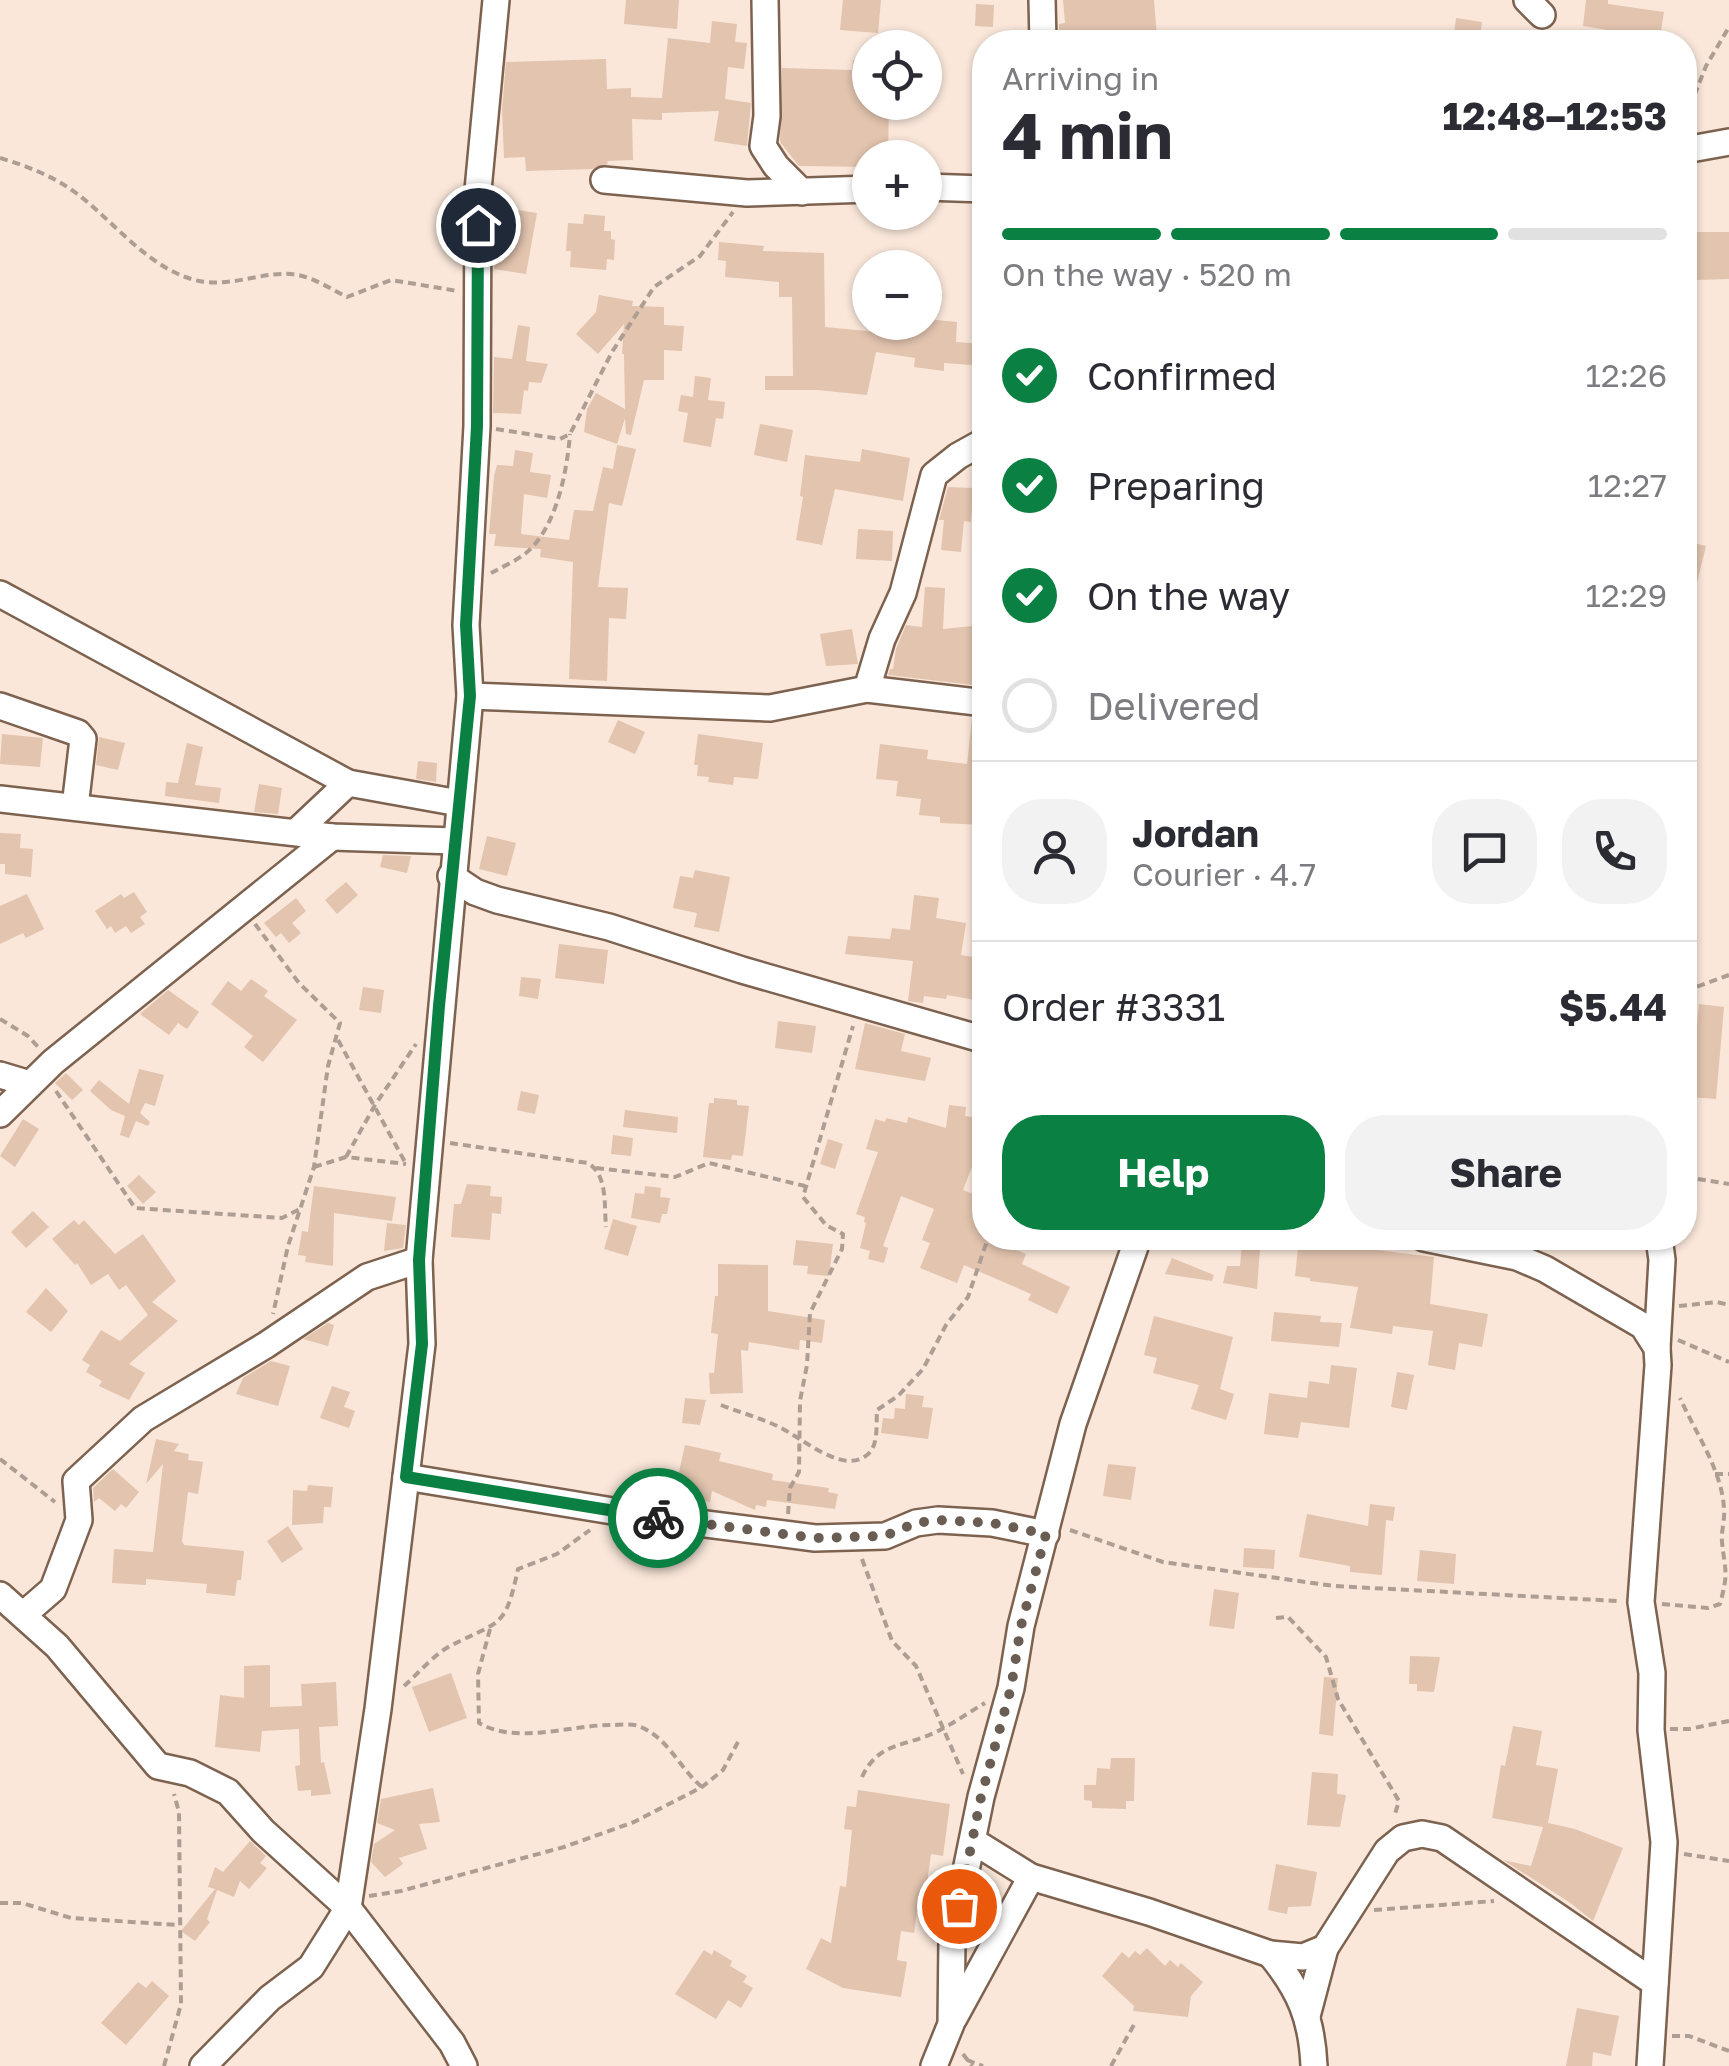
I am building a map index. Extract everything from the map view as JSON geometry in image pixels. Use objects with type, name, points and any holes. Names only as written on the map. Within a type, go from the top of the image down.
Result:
[{"type":"street","points":[[203,2066],[270,1998],[310,1967],[348,1904],[378,1709],[422,1344],[419,1260],[470,696],[466,625],[477,426],[478,190],[496,0]]},
{"type":"street","points":[[765,0],[764,146],[776,166],[802,192]]},
{"type":"street","points":[[1042,0],[1043,30]]},
{"type":"street","points":[[1697,148],[1729,142]]},
{"type":"street","points":[[604,180],[747,193],[852,190]]},
{"type":"street","points":[[942,188],[972,189]]},
{"type":"street","points":[[868,690],[882,639],[903,592],[934,475],[972,448]]},
{"type":"street","points":[[0,594],[348,783],[459,803]]},
{"type":"street","points":[[470,696],[770,708],[868,690],[972,702]]},
{"type":"street","points":[[0,706],[78,733],[83,739],[75,807]]},
{"type":"street","points":[[296,832],[348,783]]},
{"type":"street","points":[[0,799],[332,838],[455,841]]},
{"type":"street","points":[[0,1114],[42,1072],[332,838]]},
{"type":"street","points":[[452,876],[474,892],[497,900],[609,927],[972,1036]]},
{"type":"street","points":[[0,1075],[42,1072]]},
{"type":"street","points":[[951,2024],[952,1939],[981,1797],[1011,1688],[1021,1626],[1072,1424],[1134,1250]]},
{"type":"street","points":[[1480,1250],[1545,1269],[1642,1326],[1659,1330]]},
{"type":"street","points":[[1652,2054],[1664,1842],[1650,1730],[1652,1673],[1641,1602],[1658,1365],[1660,1250]]},
{"type":"street","points":[[22,1615],[53,1589],[79,1520],[76,1482],[143,1419],[266,1345],[368,1277],[419,1260]]},
{"type":"street","points":[[406,1477],[644,1516],[792,1535],[885,1536],[916,1523],[938,1520],[1047,1528]]},
{"type":"street","points":[[0,1595],[57,1646],[158,1766],[190,1773],[228,1792],[263,1831],[348,1904],[452,2044],[464,2066]]},
{"type":"street","points":[[1307,2016],[1326,1948],[1387,1851],[1403,1838],[1422,1834],[1442,1838],[1654,1984]]},
{"type":"street","points":[[973,1842],[1031,1877],[1150,1912],[1270,1954],[1304,1957],[1326,1948]]},
{"type":"street","points":[[934,2066],[951,2024],[1031,1877]]},
{"type":"street","points":[[1270,1954],[1292,1980],[1307,2016],[1314,2066]]},
{"type":"path","points":[[1697,89],[1729,27]]},
{"type":"path","points":[[0,158],[34,169],[74,192],[159,264],[199,281],[240,283],[286,274],[301,275],[346,297],[391,280],[478,293]]},
{"type":"path","points":[[470,585],[526,553],[537,540],[551,515],[568,464],[570,434],[612,352],[654,286],[700,256],[747,193]]},
{"type":"path","points":[[477,426],[560,439],[570,434]]},
{"type":"path","points":[[242,909],[299,983],[340,1023],[328,1066],[314,1167],[288,1246],[266,1345]]},
{"type":"path","points":[[1697,986],[1729,974]]},
{"type":"path","points":[[792,1535],[787,1508],[798,1472],[800,1401],[810,1314],[842,1249],[843,1234],[826,1226],[803,1197],[860,1002]]},
{"type":"path","points":[[346,1157],[439,1006]]},
{"type":"path","points":[[0,1019],[28,1036],[42,1072],[136,1208],[282,1218],[302,1208]]},
{"type":"path","points":[[338,1040],[406,1164],[409,1177]]},
{"type":"path","points":[[431,1140],[675,1177],[709,1163],[805,1186]]},
{"type":"path","points":[[314,1167],[346,1157],[406,1164]]},
{"type":"path","points":[[596,1168],[602,1179],[606,1227]]},
{"type":"path","points":[[1697,1179],[1729,1184]]},
{"type":"path","points":[[721,1406],[782,1428],[833,1458],[856,1460],[868,1455],[875,1445],[877,1410],[898,1396],[923,1369],[946,1325],[968,1296],[984,1250]]},
{"type":"path","points":[[1659,1330],[1717,1302],[1729,1301]]},
{"type":"path","points":[[1659,1330],[1729,1362]]},
{"type":"path","points":[[1047,1528],[1163,1562],[1334,1586],[1708,1608],[1720,1604],[1727,1586],[1728,1563],[1722,1544],[1724,1506],[1715,1474],[1678,1396]]},
{"type":"path","points":[[0,1459],[79,1520]]},
{"type":"path","points":[[1715,1474],[1729,1474]]},
{"type":"path","points":[[590,1530],[557,1554],[518,1570],[510,1607],[490,1630],[478,1674],[479,1722],[490,1729],[524,1733],[587,1725],[638,1725],[666,1742],[692,1779],[702,1786]]},
{"type":"path","points":[[849,1538],[868,1569],[892,1641],[916,1666],[964,1777],[981,1797]]},
{"type":"path","points":[[1276,1618],[1288,1617],[1326,1657],[1338,1699],[1399,1800],[1387,1851]]},
{"type":"path","points":[[378,1709],[448,1647],[490,1630]]},
{"type":"path","points":[[862,1777],[870,1760],[884,1750],[944,1727],[1011,1688]]},
{"type":"path","points":[[1650,1730],[1690,1729],[1729,1721]]},
{"type":"path","points":[[348,1904],[564,1847],[634,1822],[702,1786],[723,1770],[738,1742]]},
{"type":"path","points":[[164,2066],[180,2004],[178,1812],[168,1768]]},
{"type":"path","points":[[1664,1842],[1684,1854],[1729,1861]]},
{"type":"path","points":[[1350,1912],[1497,1901]]},
{"type":"path","points":[[0,1902],[22,1903],[71,1918],[180,1925]]},
{"type":"path","points":[[1110,2066],[1136,2021]]},
{"type":"path","points":[[1652,2054],[1672,2036],[1688,2036],[1729,2051]]},
{"type":"path","points":[[967,2060],[983,2066]]},
{"type":"building","points":[[626,0],[679,0],[677,29],[624,24]]},
{"type":"building","points":[[843,0],[881,0],[878,30],[840,30]]},
{"type":"building","points":[[1063,0],[1154,0],[1156,30],[1059,30],[1059,24],[1065,23]]},
{"type":"building","points":[[1586,0],[1608,0],[1608,4],[1664,12],[1661,30],[1583,26]]},
{"type":"building","points":[[976,4],[994,5],[993,27],[975,26]]},
{"type":"building","points":[[1456,18],[1482,22],[1481,30],[1454,30]]},
{"type":"building","points":[[712,21],[737,24],[735,42],[747,43],[744,69],[728,67],[725,99],[751,103],[747,146],[714,141],[719,111],[662,113],[662,120],[632,119],[633,160],[607,161],[608,164],[592,169],[526,171],[525,157],[504,158],[502,109],[506,62],[606,59],[607,89],[631,88],[631,97],[662,98],[668,38],[710,43]]},
{"type":"building","points":[[782,68],[852,70],[852,120],[889,120],[888,140],[852,140],[852,167],[799,166],[780,142]]},
{"type":"building","points":[[504,208],[537,213],[526,274],[494,269]]},
{"type":"building","points":[[584,214],[605,216],[604,231],[611,231],[611,239],[615,240],[614,260],[607,259],[606,270],[570,267],[571,251],[566,251],[568,223],[583,224]]},
{"type":"building","points":[[1697,232],[1729,232],[1729,279],[1697,280]]},
{"type":"building","points":[[719,242],[764,246],[763,251],[824,253],[825,327],[852,330],[852,340],[942,340],[942,321],[957,322],[956,342],[972,343],[972,365],[944,363],[944,371],[914,367],[915,358],[876,352],[867,395],[765,390],[765,376],[793,376],[792,297],[779,297],[779,282],[725,277],[726,261],[718,260]]},
{"type":"building","points":[[599,295],[633,301],[632,306],[664,307],[664,325],[684,326],[682,351],[664,350],[664,380],[644,380],[631,435],[626,434],[625,418],[617,444],[584,432],[587,409],[596,393],[625,409],[624,324],[598,354],[576,334],[596,312]]},
{"type":"building","points":[[518,325],[530,327],[526,361],[548,364],[541,383],[529,382],[528,391],[524,390],[521,414],[493,413],[494,357],[512,359]]},
{"type":"building","points":[[695,376],[711,378],[708,400],[725,402],[723,419],[716,418],[711,447],[683,442],[688,413],[678,411],[681,395],[693,397]]},
{"type":"building","points":[[760,424],[793,430],[787,462],[754,455]]},
{"type":"building","points":[[617,445],[636,449],[622,506],[609,503],[598,587],[628,588],[626,619],[609,618],[607,681],[569,679],[573,562],[540,557],[541,549],[494,546],[496,534],[489,534],[494,476],[497,465],[513,466],[515,450],[533,453],[530,472],[551,475],[547,498],[524,494],[521,534],[569,540],[574,510],[593,511],[603,467],[613,469]]},
{"type":"building","points":[[862,449],[910,458],[903,501],[835,489],[822,545],[796,540],[805,455],[860,462]]},
{"type":"building","points":[[948,487],[972,488],[971,522],[964,521],[961,552],[941,550],[944,520],[939,520]]},
{"type":"building","points":[[858,529],[893,531],[892,561],[856,559]]},
{"type":"building","points":[[1697,544],[1706,546],[1697,583]]},
{"type":"building","points":[[925,587],[945,588],[943,629],[972,626],[972,685],[888,675],[906,625],[922,627]]},
{"type":"building","points":[[852,629],[858,664],[826,666],[820,634]]},
{"type":"building","points":[[972,718],[972,824],[940,823],[940,817],[919,815],[921,799],[896,796],[898,781],[876,779],[880,744],[928,750],[927,759],[967,764]]},
{"type":"building","points":[[618,720],[645,732],[635,754],[608,742]]},
{"type":"building","points":[[2,734],[43,738],[40,767],[0,764]]},
{"type":"building","points":[[698,734],[763,743],[758,779],[734,777],[733,785],[708,782],[709,777],[697,776],[698,765],[694,765]]},
{"type":"building","points":[[99,737],[125,743],[118,770],[96,765]]},
{"type":"building","points":[[187,743],[203,747],[195,785],[221,788],[219,803],[165,796],[166,782],[178,783]]},
{"type":"building","points":[[418,761],[437,763],[436,782],[416,779]]},
{"type":"building","points":[[259,784],[282,788],[278,814],[254,812]]},
{"type":"building","points":[[0,833],[21,834],[20,848],[33,849],[31,877],[5,874],[5,864],[0,864]]},
{"type":"building","points":[[487,836],[516,843],[507,876],[479,869]]},
{"type":"building","points":[[383,855],[411,856],[407,873],[380,867]]},
{"type":"building","points":[[695,870],[730,877],[719,932],[694,927],[697,913],[673,908],[680,876],[693,878]]},
{"type":"building","points":[[346,882],[358,895],[337,914],[325,900]]},
{"type":"building","points":[[134,892],[147,912],[140,917],[145,924],[131,933],[126,926],[115,933],[111,926],[107,929],[95,911],[121,894],[124,898]]},
{"type":"building","points":[[27,894],[44,929],[0,944],[0,906]]},
{"type":"building","points":[[914,895],[939,898],[936,918],[966,923],[961,955],[972,957],[972,999],[947,995],[946,999],[924,996],[923,1003],[908,1001],[913,961],[845,954],[848,936],[890,939],[892,928],[910,930]]},
{"type":"building","points":[[296,898],[306,911],[292,923],[301,933],[289,943],[281,933],[276,937],[264,923]]},
{"type":"building","points":[[559,944],[608,950],[604,984],[555,978]]},
{"type":"building","points":[[521,977],[541,979],[538,999],[519,996]]},
{"type":"building","points":[[251,979],[268,991],[264,996],[297,1020],[263,1062],[244,1047],[253,1036],[211,1004],[228,981],[241,991]]},
{"type":"building","points":[[363,987],[384,990],[381,1013],[359,1010]]},
{"type":"building","points":[[168,990],[199,1012],[187,1029],[178,1023],[169,1035],[140,1014]]},
{"type":"building","points":[[1699,1004],[1724,1007],[1716,1099],[1697,1098]]},
{"type":"building","points":[[778,1021],[816,1026],[812,1053],[775,1048]]},
{"type":"building","points":[[865,1023],[905,1034],[901,1051],[931,1058],[925,1081],[855,1069]]},
{"type":"building","points":[[139,1069],[164,1075],[155,1106],[145,1103],[140,1113],[150,1122],[148,1126],[136,1121],[129,1138],[120,1135],[125,1116],[111,1110],[90,1091],[99,1080],[129,1104]]},
{"type":"building","points":[[66,1073],[83,1090],[72,1100],[55,1083]]},
{"type":"building","points":[[521,1091],[539,1095],[535,1114],[517,1110]]},
{"type":"building","points":[[714,1098],[737,1100],[737,1105],[749,1106],[743,1156],[732,1155],[731,1160],[703,1157],[709,1103],[714,1103]]},
{"type":"building","points":[[949,1105],[966,1107],[965,1116],[972,1117],[972,1167],[963,1190],[972,1194],[972,1250],[1016,1250],[1026,1254],[1022,1264],[1070,1287],[1057,1314],[1028,1300],[1031,1294],[964,1265],[957,1283],[920,1268],[930,1243],[922,1240],[934,1209],[901,1196],[883,1246],[888,1248],[884,1263],[868,1259],[870,1251],[860,1248],[866,1223],[865,1217],[856,1214],[878,1152],[866,1149],[875,1119],[907,1123],[908,1117],[946,1128]]},
{"type":"building","points":[[625,1110],[678,1117],[677,1133],[623,1127]]},
{"type":"building","points":[[23,1119],[39,1129],[15,1167],[0,1156]]},
{"type":"building","points":[[613,1135],[633,1138],[631,1156],[611,1154]]},
{"type":"building","points":[[828,1139],[843,1144],[835,1169],[820,1164]]},
{"type":"building","points":[[139,1175],[156,1192],[143,1204],[127,1186]]},
{"type":"building","points":[[467,1184],[491,1186],[490,1196],[502,1197],[501,1214],[492,1213],[490,1240],[451,1237],[454,1204],[461,1204]]},
{"type":"building","points":[[314,1186],[396,1197],[392,1221],[334,1213],[333,1266],[305,1262],[306,1256],[298,1255],[302,1231],[308,1232]]},
{"type":"building","points":[[645,1186],[661,1188],[660,1197],[670,1198],[667,1214],[662,1214],[660,1223],[631,1218],[635,1193],[644,1194]]},
{"type":"building","points":[[33,1211],[49,1227],[26,1248],[11,1232]]},
{"type":"building","points":[[613,1219],[637,1226],[628,1256],[604,1249]]},
{"type":"building","points":[[74,1220],[79,1225],[84,1220],[115,1254],[143,1234],[176,1281],[152,1302],[178,1321],[129,1364],[145,1373],[129,1400],[99,1386],[102,1381],[86,1372],[90,1365],[82,1360],[101,1330],[120,1341],[148,1315],[126,1285],[119,1290],[108,1274],[91,1285],[77,1263],[52,1239]]},
{"type":"building","points":[[387,1223],[406,1225],[403,1248],[384,1251]]},
{"type":"building","points":[[796,1240],[833,1244],[829,1276],[807,1274],[808,1266],[793,1265]]},
{"type":"building","points":[[1241,1250],[1260,1250],[1257,1289],[1223,1283],[1227,1266],[1240,1266]]},
{"type":"building","points":[[1298,1250],[1377,1250],[1434,1257],[1430,1304],[1488,1314],[1482,1347],[1459,1343],[1455,1370],[1428,1365],[1433,1331],[1393,1326],[1392,1334],[1350,1328],[1358,1287],[1295,1276]]},
{"type":"building","points":[[1172,1258],[1214,1275],[1212,1281],[1165,1274]]},
{"type":"building","points":[[718,1264],[768,1265],[768,1311],[825,1320],[822,1343],[800,1340],[799,1350],[749,1342],[748,1351],[741,1350],[743,1393],[710,1394],[709,1373],[714,1373],[718,1334],[711,1333],[718,1296]]},
{"type":"building","points":[[46,1288],[68,1311],[51,1332],[26,1312]]},
{"type":"building","points":[[1274,1312],[1321,1316],[1320,1322],[1342,1323],[1339,1347],[1271,1341]]},
{"type":"building","points":[[1154,1316],[1233,1337],[1220,1389],[1234,1394],[1226,1420],[1191,1409],[1199,1385],[1153,1373],[1157,1358],[1144,1355]]},
{"type":"building","points":[[328,1323],[334,1325],[328,1346],[303,1339]]},
{"type":"building","points":[[271,1361],[290,1366],[278,1406],[236,1394],[243,1378]]},
{"type":"building","points":[[1331,1365],[1357,1368],[1349,1428],[1301,1422],[1298,1438],[1264,1434],[1269,1393],[1307,1398],[1309,1381],[1329,1384]]},
{"type":"building","points":[[1397,1372],[1414,1375],[1407,1410],[1391,1407]]},
{"type":"building","points":[[332,1386],[350,1392],[344,1407],[355,1411],[349,1428],[320,1418]]},
{"type":"building","points":[[906,1394],[924,1396],[922,1407],[933,1408],[928,1439],[881,1433],[883,1418],[894,1419],[895,1408],[905,1409]]},
{"type":"building","points":[[685,1398],[706,1400],[700,1425],[682,1423]]},
{"type":"building","points":[[156,1439],[179,1444],[174,1451],[189,1454],[188,1460],[203,1462],[198,1494],[188,1492],[182,1541],[184,1545],[244,1551],[235,1596],[206,1593],[207,1584],[146,1579],[146,1585],[112,1583],[114,1549],[153,1552],[163,1464],[146,1484]]},
{"type":"building","points":[[685,1445],[721,1453],[719,1461],[773,1474],[772,1480],[829,1488],[828,1492],[838,1494],[835,1509],[767,1500],[766,1507],[756,1505],[755,1510],[712,1491],[710,1502],[674,1494]]},
{"type":"building","points":[[1108,1464],[1136,1467],[1131,1500],[1103,1496]]},
{"type":"building","points":[[113,1469],[139,1492],[126,1508],[121,1504],[115,1511],[99,1498],[94,1502],[93,1488]]},
{"type":"building","points":[[308,1485],[333,1487],[331,1507],[324,1507],[323,1523],[292,1525],[293,1490],[307,1491]]},
{"type":"building","points":[[1370,1504],[1395,1507],[1393,1521],[1386,1520],[1382,1575],[1350,1572],[1350,1566],[1299,1557],[1307,1514],[1368,1526]]},
{"type":"building","points":[[288,1526],[303,1549],[282,1563],[267,1541]]},
{"type":"building","points":[[1244,1548],[1275,1550],[1274,1569],[1243,1567]]},
{"type":"building","points":[[1420,1550],[1456,1554],[1454,1584],[1417,1581]]},
{"type":"building","points":[[1214,1589],[1239,1593],[1234,1629],[1209,1626]]},
{"type":"building","points":[[1410,1656],[1440,1657],[1434,1692],[1417,1691],[1417,1684],[1409,1684]]},
{"type":"building","points":[[270,1665],[270,1707],[302,1706],[301,1684],[336,1682],[338,1726],[319,1727],[321,1763],[324,1762],[331,1794],[311,1796],[311,1790],[298,1791],[295,1766],[300,1765],[299,1729],[262,1731],[260,1752],[215,1747],[220,1695],[244,1698],[244,1666]]},
{"type":"building","points":[[451,1673],[467,1718],[429,1732],[412,1687]]},
{"type":"building","points":[[1324,1677],[1338,1678],[1333,1736],[1319,1734]]},
{"type":"building","points":[[1513,1726],[1542,1731],[1536,1765],[1558,1769],[1548,1823],[1623,1848],[1593,1921],[1503,1860],[1531,1866],[1543,1827],[1492,1818],[1501,1765],[1505,1766]]},
{"type":"building","points":[[1111,1758],[1135,1758],[1134,1801],[1126,1801],[1126,1809],[1092,1808],[1092,1801],[1084,1800],[1084,1785],[1096,1785],[1097,1768],[1110,1769]]},
{"type":"building","points":[[1312,1772],[1338,1774],[1337,1794],[1346,1795],[1340,1827],[1307,1825]]},
{"type":"building","points":[[433,1788],[440,1822],[419,1824],[427,1849],[399,1858],[403,1864],[385,1877],[371,1862],[374,1844],[395,1830],[377,1823],[381,1799]]},
{"type":"building","points":[[858,1790],[950,1804],[943,1856],[931,1854],[925,1898],[919,1897],[914,1933],[901,1931],[897,1960],[907,1962],[901,1997],[843,1988],[806,1969],[821,1938],[831,1943],[840,1886],[846,1887],[852,1830],[844,1829],[847,1806],[856,1807]]},
{"type":"building","points":[[250,1841],[266,1856],[260,1863],[267,1868],[249,1889],[240,1881],[234,1897],[217,1890],[207,1919],[210,1922],[195,1941],[181,1931],[215,1889],[208,1887],[215,1867],[223,1872]]},
{"type":"building","points":[[1276,1864],[1317,1872],[1311,1906],[1288,1907],[1287,1914],[1268,1910]]},
{"type":"building","points":[[1147,1948],[1165,1966],[1170,1960],[1178,1967],[1181,1963],[1203,1982],[1191,1996],[1188,2017],[1133,2011],[1134,2006],[1102,1976],[1122,1952],[1129,1958],[1135,1951],[1140,1955]]},
{"type":"building","points":[[704,1950],[712,1955],[714,1950],[732,1961],[730,1966],[747,1976],[743,1982],[753,1988],[741,2008],[728,2000],[716,2019],[675,1994]]},
{"type":"building","points":[[152,1981],[169,1996],[126,2045],[101,2023],[138,1982],[146,1988]]},
{"type":"building","points":[[1577,2008],[1619,2016],[1611,2056],[1593,2052],[1592,2066],[1566,2066]]},
{"type":"way so far","points":[[658,1518],[815,1538],[885,1536],[916,1523],[938,1520],[992,1523],[1046,1534],[981,1797],[959,1906]]},
{"type":"route","points":[[478,225],[477,426],[466,625],[470,696],[439,1006],[419,1260],[422,1344],[406,1477],[658,1518]]}]
